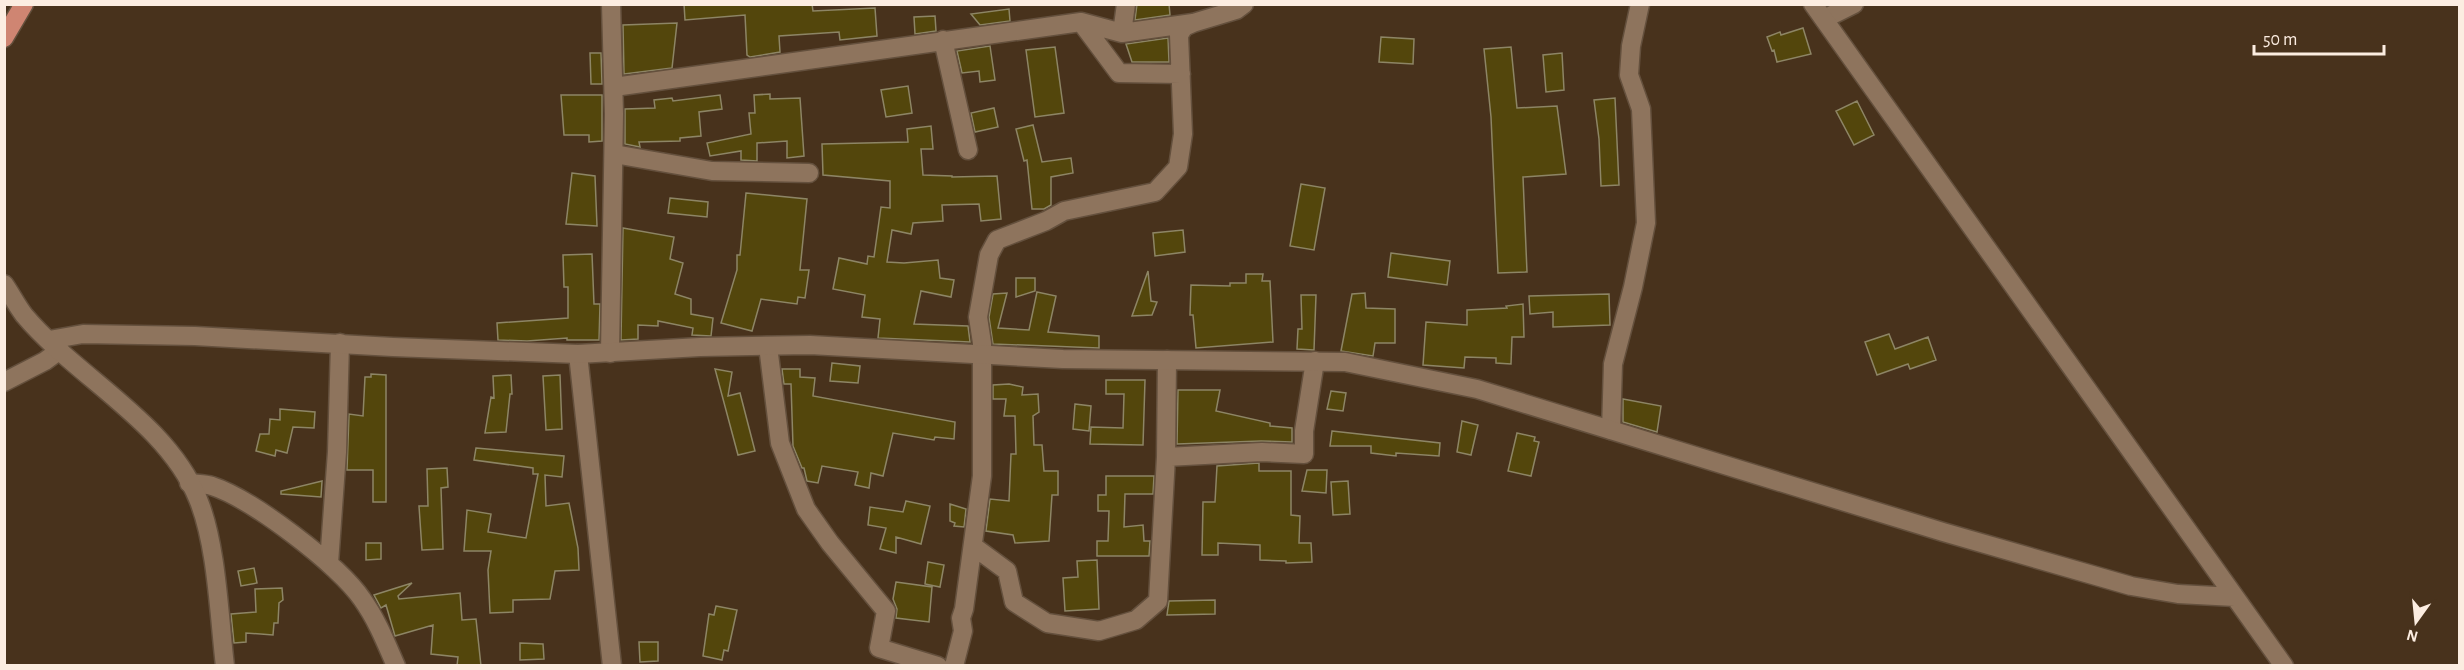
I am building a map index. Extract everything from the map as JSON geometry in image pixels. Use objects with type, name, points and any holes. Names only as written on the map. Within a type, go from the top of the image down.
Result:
[{"type":"main road","points":[[4,38],[24,4]]},
{"type":"street","points":[[610,353],[614,154],[611,4]]},
{"type":"street","points":[[1122,33],[1126,4]]},
{"type":"street","points":[[614,87],[1082,22],[1122,33],[1193,22],[1236,10],[1244,4]]},
{"type":"street","points":[[1611,430],[1612,364],[1633,287],[1646,223],[1641,109],[1629,75],[1631,46],[1640,4]]},
{"type":"street","points":[[1813,4],[2284,666]]},
{"type":"street","points":[[1824,20],[1854,4]]},
{"type":"street","points":[[1082,22],[1119,73],[1181,74]]},
{"type":"street","points":[[954,666],[963,631],[961,618],[982,476],[980,356],[982,343],[978,317],[989,255],[997,240],[1046,221],[1064,211],[1155,192],[1178,167],[1183,134],[1179,35],[1184,27],[1193,22]]},
{"type":"street","points":[[943,40],[968,150]]},
{"type":"street","points":[[614,154],[712,171],[809,173]]},
{"type":"street","points":[[4,284],[24,314],[147,428],[181,469],[198,499],[210,540],[225,666]]},
{"type":"street","points":[[4,382],[45,360],[55,345],[83,334],[195,336],[578,354],[700,347],[810,345],[1063,359],[1345,362],[1478,389],[1954,535],[2131,586],[2178,594],[2235,597]]},
{"type":"street","points":[[329,563],[337,452],[340,343]]},
{"type":"street","points":[[768,346],[780,443],[806,509],[830,543],[886,611],[879,648],[938,666]]},
{"type":"street","points":[[578,354],[612,666]]},
{"type":"street","points":[[973,546],[1007,571],[1014,602],[1047,623],[1099,631],[1136,620],[1158,601],[1166,457],[1167,360]]},
{"type":"street","points":[[1166,457],[1262,452],[1304,454],[1304,431],[1315,361]]},
{"type":"street","points":[[189,483],[211,486],[251,505],[329,563],[361,598],[382,632],[396,666]]},
{"type":"building","points":[[684,4],[812,4],[813,11],[875,8],[877,36],[840,40],[839,32],[779,36],[780,52],[750,57],[747,55],[745,15],[685,20]]},
{"type":"building","points":[[1137,4],[1169,4],[1170,15],[1135,20]]},
{"type":"building","points":[[1009,9],[1010,21],[980,25],[971,14]]},
{"type":"building","points":[[935,16],[936,31],[915,34],[914,17]]},
{"type":"building","points":[[677,23],[672,68],[624,74],[623,25]]},
{"type":"building","points":[[1803,28],[1811,54],[1777,62],[1767,37]]},
{"type":"building","points":[[1381,37],[1414,39],[1413,64],[1379,62]]},
{"type":"building","points":[[1168,38],[1169,62],[1132,62],[1126,44]]},
{"type":"building","points":[[990,46],[995,80],[980,82],[979,71],[962,73],[957,51]]},
{"type":"building","points":[[1055,47],[1064,113],[1035,117],[1026,50]]},
{"type":"building","points":[[1511,47],[1517,108],[1557,106],[1566,174],[1523,177],[1527,272],[1498,273],[1491,117],[1484,49]]},
{"type":"building","points":[[590,53],[601,53],[602,84],[591,84]]},
{"type":"building","points":[[1562,53],[1564,90],[1546,92],[1543,55]]},
{"type":"building","points":[[908,86],[912,113],[886,117],[881,90]]},
{"type":"building","points":[[770,94],[770,99],[800,98],[804,156],[787,158],[787,141],[757,143],[757,161],[741,160],[741,151],[710,156],[707,143],[751,134],[749,113],[755,113],[754,95]]},
{"type":"building","points":[[561,95],[602,95],[602,141],[589,142],[589,135],[564,135]]},
{"type":"building","points":[[720,95],[722,109],[699,112],[701,136],[680,138],[680,141],[639,142],[640,147],[625,144],[625,109],[655,108],[654,100],[672,98],[673,101]]},
{"type":"building","points":[[1615,98],[1619,185],[1601,186],[1599,139],[1594,100]]},
{"type":"building","points":[[1857,101],[1874,135],[1854,145],[1836,111]]},
{"type":"building","points":[[994,108],[998,127],[975,132],[971,113]]},
{"type":"building","points":[[1033,125],[1042,162],[1071,158],[1073,173],[1051,177],[1051,205],[1044,209],[1032,209],[1027,160],[1024,161],[1016,129]]},
{"type":"building","points":[[931,126],[933,149],[921,149],[923,175],[997,176],[1001,219],[981,221],[979,204],[942,205],[943,221],[913,223],[911,234],[892,230],[887,262],[938,260],[940,278],[954,280],[951,297],[921,291],[914,324],[968,326],[970,342],[878,338],[880,319],[862,317],[865,295],[833,289],[839,258],[867,264],[868,256],[874,257],[881,207],[890,208],[890,181],[823,175],[822,144],[908,142],[907,129]]},
{"type":"building","points":[[572,173],[595,176],[597,226],[566,224]]},
{"type":"building","points":[[1301,184],[1325,188],[1314,250],[1290,246]]},
{"type":"building","points":[[746,193],[807,199],[800,270],[809,270],[805,298],[798,297],[797,304],[761,299],[752,331],[721,323],[737,270],[737,255],[740,255]]},
{"type":"building","points":[[670,198],[708,202],[707,217],[668,213]]},
{"type":"building","points":[[623,228],[674,237],[670,259],[683,263],[675,294],[691,299],[691,314],[713,318],[711,336],[692,335],[693,328],[658,321],[658,326],[638,325],[638,339],[621,340]]},
{"type":"building","points":[[1183,230],[1185,252],[1155,256],[1153,233]]},
{"type":"building","points":[[1391,253],[1450,261],[1447,285],[1388,277]]},
{"type":"building","points":[[592,254],[594,304],[600,304],[599,340],[567,340],[567,338],[527,341],[498,340],[497,323],[568,318],[568,287],[564,287],[563,255]]},
{"type":"building","points":[[1148,271],[1151,301],[1157,302],[1152,315],[1132,316]]},
{"type":"building","points":[[1246,274],[1263,274],[1262,281],[1270,281],[1273,342],[1196,348],[1193,315],[1190,315],[1191,285],[1230,286],[1230,283],[1246,283]]},
{"type":"building","points":[[1016,278],[1035,278],[1035,291],[1016,297]]},
{"type":"building","points":[[1037,292],[1056,296],[1048,332],[1099,336],[1099,348],[993,344],[989,317],[993,294],[1007,293],[998,328],[1029,330]]},
{"type":"building","points":[[1365,293],[1366,308],[1395,309],[1395,343],[1375,343],[1373,356],[1341,351],[1352,294]]},
{"type":"building","points":[[1609,294],[1610,325],[1553,327],[1553,312],[1530,314],[1529,296]]},
{"type":"building","points":[[1301,295],[1316,295],[1314,350],[1297,349],[1298,329],[1302,329]]},
{"type":"building","points":[[1523,304],[1524,337],[1512,337],[1511,364],[1496,363],[1496,358],[1465,357],[1464,368],[1423,365],[1426,322],[1467,325],[1467,310],[1507,308],[1506,306]]},
{"type":"building","points":[[1889,334],[1895,349],[1928,337],[1936,360],[1910,369],[1908,364],[1877,375],[1865,342]]},
{"type":"building","points":[[832,363],[860,366],[858,383],[830,381]]},
{"type":"building","points":[[715,369],[732,372],[728,396],[740,393],[755,451],[738,455]]},
{"type":"building","points":[[782,369],[800,369],[800,377],[815,378],[813,396],[955,422],[954,439],[935,437],[934,440],[893,433],[883,476],[871,473],[869,488],[855,485],[858,472],[822,466],[818,483],[807,481],[804,468],[793,446],[791,384],[784,384]]},
{"type":"building","points":[[371,374],[386,375],[386,502],[373,502],[373,470],[347,470],[349,414],[363,416],[365,377],[371,377]]},
{"type":"building","points":[[511,375],[512,394],[510,394],[506,432],[485,433],[491,397],[494,398],[493,376]]},
{"type":"building","points":[[560,375],[562,429],[546,430],[543,376]]},
{"type":"building","points":[[1106,380],[1145,380],[1143,445],[1090,444],[1091,427],[1123,428],[1124,394],[1106,394]]},
{"type":"building","points":[[1009,384],[1023,387],[1022,395],[1038,394],[1039,412],[1033,416],[1034,445],[1042,445],[1044,471],[1058,471],[1058,495],[1052,495],[1049,541],[1015,543],[1013,535],[986,531],[990,499],[1009,501],[1011,454],[1016,454],[1015,416],[1004,416],[1006,399],[993,399],[993,385]]},
{"type":"building","points":[[1178,390],[1220,390],[1216,411],[1270,423],[1270,426],[1292,428],[1292,442],[1177,444]]},
{"type":"building","points":[[1331,391],[1346,393],[1343,411],[1327,409]]},
{"type":"building","points":[[1623,399],[1661,406],[1657,432],[1623,422]]},
{"type":"building","points":[[1075,404],[1091,406],[1089,431],[1073,429]]},
{"type":"building","points":[[280,409],[315,412],[314,428],[293,427],[287,453],[276,450],[275,456],[256,451],[260,434],[269,434],[270,419],[280,420]]},
{"type":"building","points":[[1462,421],[1478,425],[1471,455],[1457,452]]},
{"type":"building","points":[[1332,431],[1440,443],[1439,456],[1396,453],[1396,456],[1371,453],[1371,446],[1330,446]]},
{"type":"building","points":[[1517,433],[1535,437],[1534,441],[1539,442],[1531,476],[1508,471]]},
{"type":"building","points":[[476,448],[564,456],[562,477],[545,475],[546,506],[569,503],[578,548],[579,570],[555,571],[550,599],[513,600],[513,612],[490,613],[488,570],[491,551],[464,551],[467,510],[491,514],[488,532],[526,538],[538,474],[533,474],[533,468],[474,460]]},
{"type":"building","points":[[1259,463],[1259,471],[1291,471],[1291,515],[1300,516],[1299,543],[1311,543],[1312,562],[1286,563],[1286,561],[1260,560],[1260,545],[1218,543],[1218,555],[1202,555],[1203,502],[1215,502],[1217,466]]},
{"type":"building","points":[[447,468],[448,487],[441,488],[443,549],[422,550],[419,506],[428,506],[427,469]]},
{"type":"building","points":[[1307,470],[1327,470],[1326,493],[1302,491]]},
{"type":"building","points":[[1106,476],[1154,476],[1153,494],[1125,494],[1124,527],[1143,525],[1144,541],[1150,541],[1149,556],[1097,556],[1097,541],[1108,541],[1109,511],[1098,511],[1098,495],[1106,495]]},
{"type":"building","points":[[322,481],[321,497],[281,494],[281,491]]},
{"type":"building","points":[[1348,481],[1350,514],[1333,515],[1331,482]]},
{"type":"building","points":[[906,501],[930,506],[921,544],[896,537],[896,553],[880,549],[886,528],[868,525],[870,507],[903,512]]},
{"type":"building","points":[[950,504],[966,509],[964,527],[954,526],[955,523],[950,521]]},
{"type":"building","points":[[366,543],[381,543],[381,559],[366,560]]},
{"type":"building","points":[[1097,560],[1099,609],[1065,611],[1063,578],[1078,577],[1077,561]]},
{"type":"building","points":[[928,562],[944,565],[940,587],[925,584]]},
{"type":"building","points":[[254,568],[257,583],[241,586],[238,571]]},
{"type":"building","points":[[896,582],[932,587],[929,622],[896,618],[897,609],[893,599]]},
{"type":"building","points":[[412,583],[398,596],[399,599],[460,593],[462,620],[476,619],[481,666],[457,666],[458,657],[431,654],[433,625],[395,636],[386,605],[381,608],[374,595]]},
{"type":"building","points":[[282,588],[283,600],[279,603],[278,623],[274,623],[273,635],[246,633],[246,642],[234,643],[231,614],[256,612],[255,589]]},
{"type":"building","points":[[1215,600],[1215,614],[1167,615],[1169,601]]},
{"type":"building","points":[[716,606],[737,610],[728,651],[724,650],[722,660],[703,656],[709,614],[714,615]]},
{"type":"building","points":[[639,642],[658,642],[658,661],[640,662]]},
{"type":"building","points":[[520,643],[543,644],[544,659],[520,660]]}]
